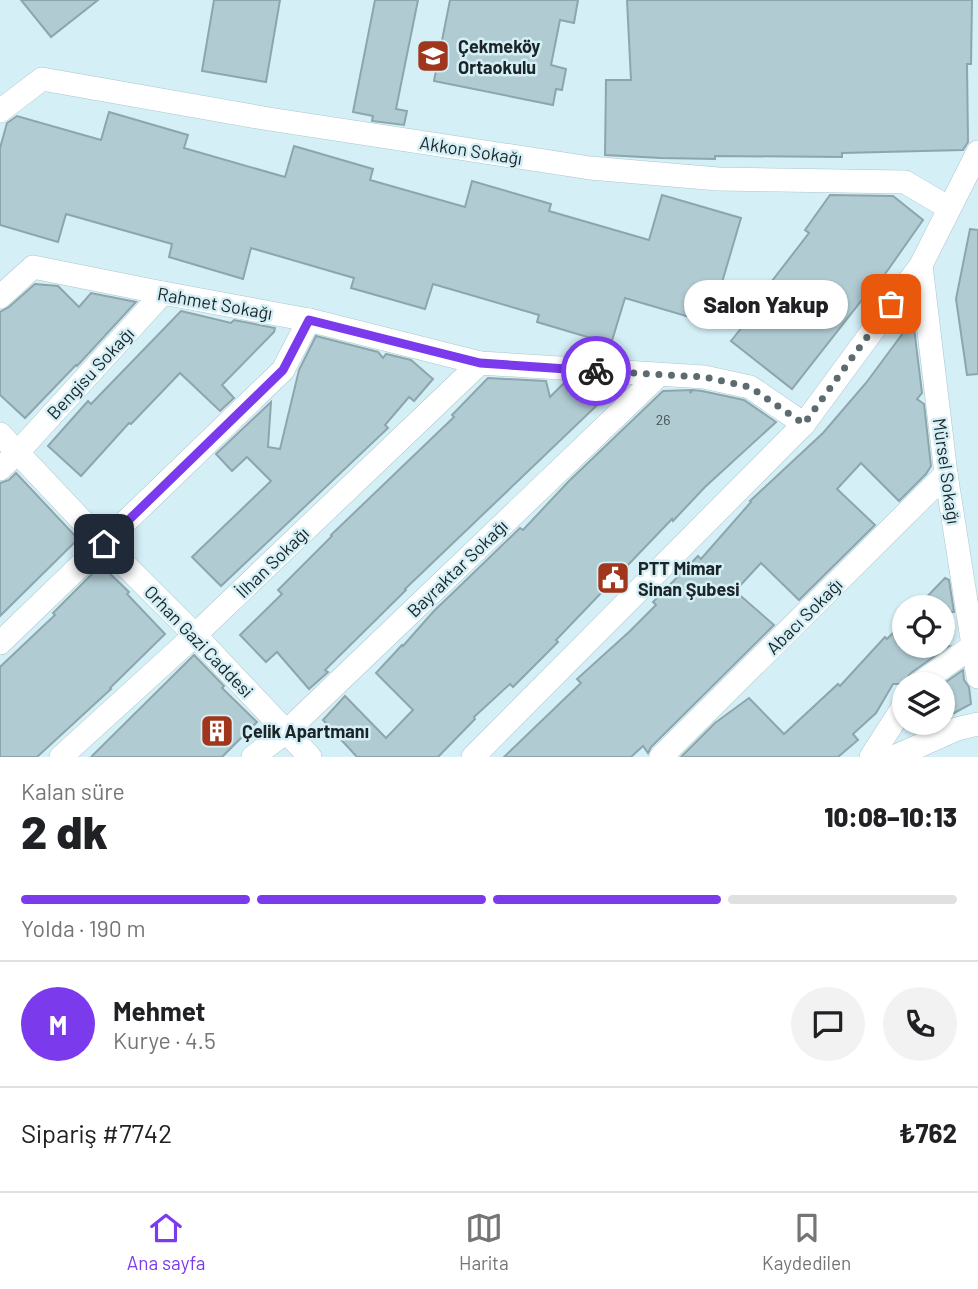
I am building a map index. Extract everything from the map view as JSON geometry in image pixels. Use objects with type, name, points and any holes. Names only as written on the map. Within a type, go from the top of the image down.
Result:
[{"type":"street","name":"Akkon Sokağı","points":[[0,111],[42,79],[269,119],[590,168],[718,179],[905,182],[949,208]]},
{"type":"street","points":[[472,757],[804,424],[921,265],[978,152]]},
{"type":"street","name":"Mürsel Sokağı","points":[[921,265],[946,474],[978,677]]},
{"type":"street","name":"Rahmet Sokağı","points":[[0,298],[33,267],[309,320],[480,363],[704,377],[750,387],[804,424]]},
{"type":"street","name":"Bengisu Sokağı","points":[[0,469],[163,293]]},
{"type":"street","points":[[0,643],[283,370],[309,320]]},
{"type":"street","name":"İlhan Sokağı","points":[[61,757],[195,635],[480,363]]},
{"type":"street","name":"Bayraktar Sokağı","points":[[253,757],[286,732],[659,375]]},
{"type":"street","name":"Orhan Gazi Caddesi","points":[[0,435],[310,757]]},
{"type":"street","name":"Abacı Sokağı","points":[[661,757],[946,474]]},
{"type":"street","points":[[936,672],[973,646]]},
{"type":"street","points":[[871,757],[892,724]]},
{"type":"street","points":[[894,757],[957,729],[978,724]]},
{"type":"building","points":[[21,0],[98,0],[51,37]]},
{"type":"building","points":[[214,0],[280,0],[266,82],[202,71]]},
{"type":"building","points":[[375,0],[418,0],[396,109],[407,111],[404,125],[372,121],[373,116],[353,112]]},
{"type":"building","points":[[450,0],[578,0],[574,23],[560,20],[551,65],[566,69],[562,90],[556,89],[553,105],[434,81]]},
{"type":"building","points":[[627,0],[972,0],[971,64],[967,64],[968,142],[963,150],[842,153],[842,157],[715,156],[715,159],[605,155],[606,80],[631,80]]},
{"type":"building","points":[[109,112],[188,135],[184,148],[285,177],[294,146],[373,169],[370,180],[465,207],[472,181],[551,204],[549,211],[649,240],[662,195],[741,218],[710,323],[625,298],[611,344],[537,322],[539,315],[433,284],[425,309],[351,288],[354,278],[251,248],[243,279],[169,257],[172,244],[66,214],[58,242],[0,225],[0,148],[7,123],[17,116],[101,140]]},
{"type":"building","points":[[830,195],[893,196],[923,220],[878,284],[876,282],[792,389],[731,341],[766,297],[762,294],[809,233],[805,230]]},
{"type":"building","points":[[970,229],[978,230],[978,374],[967,375],[956,299]]},
{"type":"building","points":[[35,284],[58,286],[79,307],[91,293],[136,302],[25,418],[0,395],[0,312]]},
{"type":"building","points":[[181,311],[231,323],[234,320],[275,328],[222,385],[234,398],[220,411],[180,373],[131,424],[129,423],[81,476],[48,446],[88,401],[91,404]]},
{"type":"building","points":[[909,325],[914,328],[922,393],[917,399],[924,404],[931,466],[926,474],[899,501],[861,463],[837,489],[875,525],[799,600],[761,563],[735,591],[774,625],[648,753],[643,746],[631,757],[504,757],[581,683],[577,679],[656,605],[653,602],[698,556],[701,559],[750,501],[823,433],[866,383]]},
{"type":"building","points":[[316,336],[378,352],[383,358],[386,354],[411,360],[433,379],[414,401],[409,397],[385,425],[388,428],[221,586],[192,557],[271,481],[247,457],[232,471],[216,454],[271,402],[268,447],[280,449],[299,370]]},
{"type":"building","points":[[488,378],[546,381],[550,397],[565,382],[611,385],[614,389],[405,589],[309,689],[277,652],[266,662],[240,635],[282,594],[278,590],[331,535],[454,417],[452,415]]},
{"type":"building","points":[[691,390],[690,393],[693,390],[702,391],[744,400],[776,422],[705,487],[673,521],[672,519],[556,640],[558,642],[513,687],[510,684],[474,717],[438,757],[357,757],[323,720],[345,696],[386,738],[413,710],[376,673],[433,612],[520,528],[523,530],[569,481],[663,391]]},
{"type":"building","points":[[16,473],[78,539],[0,616],[0,483],[9,480]]},
{"type":"building","points":[[101,565],[129,592],[127,594],[165,634],[111,689],[37,757],[0,757],[0,667],[55,615],[53,613]]},
{"type":"building","points":[[945,578],[949,580],[951,595],[929,595]]},
{"type":"building","points":[[892,634],[892,658],[932,658],[912,672],[892,672],[892,686],[876,713],[853,734],[858,740],[838,757],[681,757],[715,723],[749,698],[784,734],[838,684],[840,686],[885,637],[887,639]]},
{"type":"building","points":[[194,655],[224,686],[222,688],[257,722],[222,757],[91,757]]},
{"type":"building","points":[[963,670],[971,704],[955,713],[955,676]]},
{"type":"way so far","points":[[596,371],[704,377],[750,387],[804,424],[891,304]]},
{"type":"place","name":"Çekmeköy Ortaokulu","points":[[433,56]]},
{"type":"place","name":"Salon Yakup","points":[[891,304]]},
{"type":"place","name":"PTT Mimar Sinan Şubesi","points":[[613,578]]},
{"type":"place","name":"Çelik Apartmanı","points":[[217,731]]},
{"type":"route","points":[[104,544],[283,370],[309,320],[480,363],[596,371]]}]
